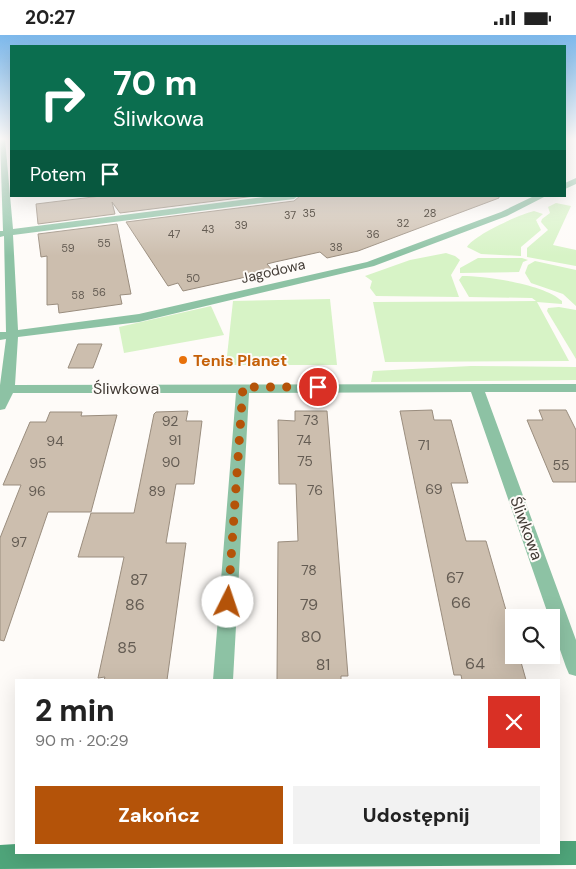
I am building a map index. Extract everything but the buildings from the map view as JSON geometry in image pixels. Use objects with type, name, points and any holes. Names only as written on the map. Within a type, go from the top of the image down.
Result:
[{"type":"street","points":[[0,406],[4,389],[6,336],[5,178]]},
{"type":"street","points":[[4,233],[286,197]]},
{"type":"street","name":"Jagodowa","points":[[6,336],[139,318],[370,264],[504,214],[540,197]]},
{"type":"street","points":[[223,679],[243,387]]},
{"type":"street","name":"Śliwkowa","points":[[4,389],[243,387],[576,388]]},
{"type":"street","name":"Śliwkowa","points":[[478,389],[576,667]]},
{"type":"street","points":[[560,853],[576,853]]},
{"type":"street","points":[[0,857],[432,854]]},
{"type":"green space","points":[[556,203],[571,206],[553,245],[576,250],[576,266],[527,257],[527,248],[548,230],[541,222],[550,213],[548,207]]},
{"type":"green space","points":[[534,211],[543,214],[536,220],[541,230],[521,247],[521,256],[481,254],[467,247],[487,231]]},
{"type":"green space","points":[[446,253],[460,260],[451,275],[459,297],[376,296],[370,288],[372,281],[365,276],[410,260]]},
{"type":"green space","points":[[478,258],[522,258],[528,260],[523,262],[519,272],[460,273],[460,268]]},
{"type":"green space","points":[[535,261],[576,270],[576,306],[563,294],[531,283],[525,273],[528,265]]},
{"type":"green space","points":[[462,276],[514,282],[542,290],[562,301],[562,304],[537,302],[569,361],[385,362],[373,302],[536,301],[532,298],[469,297],[459,280]]},
{"type":"green space","points":[[330,299],[337,365],[226,365],[233,301]]},
{"type":"green space","points":[[211,306],[224,335],[124,353],[119,327]]},
{"type":"green space","points":[[559,307],[576,310],[576,359],[547,311],[548,308]]},
{"type":"green space","points":[[471,366],[576,367],[576,380],[371,382],[373,371]]},
{"type":"place","name":"Tenis Planet","points":[[183,360]]},
{"type":"route","points":[[228,602],[243,387],[318,387]]}]
